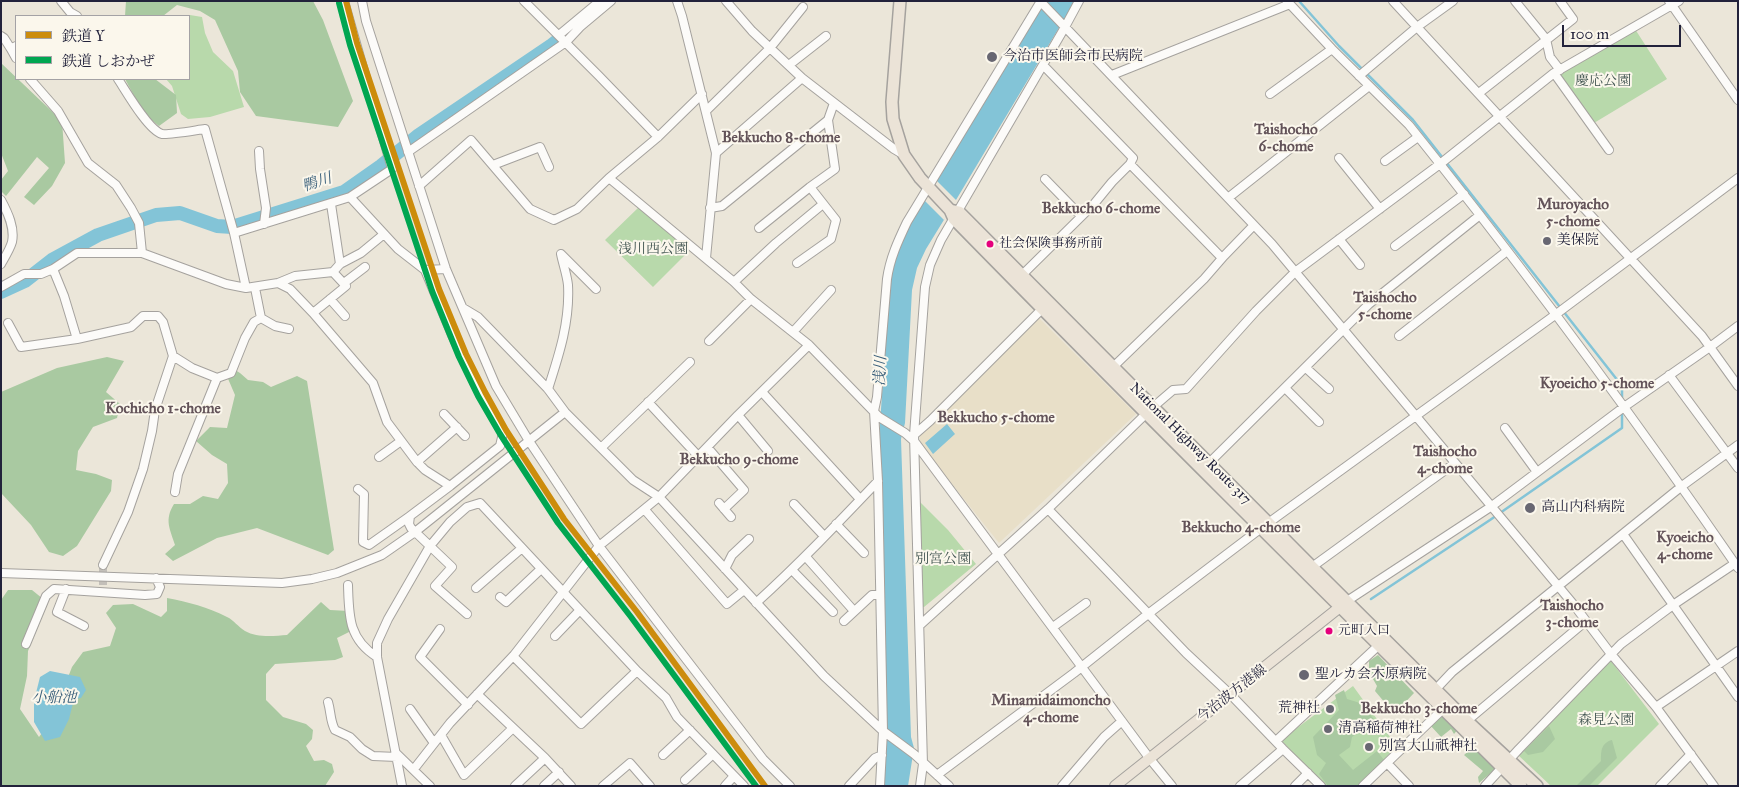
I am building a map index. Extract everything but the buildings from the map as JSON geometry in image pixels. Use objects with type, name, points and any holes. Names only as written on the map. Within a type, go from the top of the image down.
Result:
[{"type":"highway","name":"National Highway Route 317","points":[[900,1],[892,102],[893,118],[904,155],[929,189],[1344,604],[1436,689],[1506,764],[1521,786]]},
{"type":"highway","name":"National Highway Route 317","points":[[1265,526],[1312,567],[1379,645],[1443,709],[1506,764],[1536,786]]},
{"type":"main road","name":"今治波方港線","points":[[1115,786],[1232,695],[1344,604]]},
{"type":"street","points":[[61,1],[70,12],[75,15]]},
{"type":"street","points":[[234,234],[264,222],[350,197],[392,169],[344,1]]},
{"type":"street","points":[[362,1],[366,21],[446,269],[496,386],[529,441],[599,546],[763,758],[790,786]]},
{"type":"street","points":[[524,1],[658,137]]},
{"type":"street","points":[[559,35],[600,1]]},
{"type":"street","points":[[408,152],[566,42],[580,27],[611,1]]},
{"type":"street","points":[[677,1],[716,153],[706,258]]},
{"type":"street","points":[[726,1],[770,48],[802,78],[904,155]]},
{"type":"street","points":[[920,786],[924,764],[920,625],[911,436],[925,287],[930,265],[954,214],[1079,1]]},
{"type":"street","points":[[1393,1],[1631,258],[1710,347],[1738,386]]},
{"type":"street","points":[[1359,76],[1418,27],[1453,1]]},
{"type":"street","points":[[1515,1],[1546,40],[1550,58],[1557,72],[1609,150]]},
{"type":"street","points":[[1479,93],[1573,19],[1560,1]]},
{"type":"street","points":[[880,786],[885,732],[880,595],[877,397],[887,279],[890,264],[894,250],[907,222],[929,189],[1041,2],[1254,225],[1295,272],[1586,621],[1656,707],[1714,786]]},
{"type":"street","points":[[1112,75],[1288,3],[1418,136],[1624,406],[1682,486],[1736,566],[1673,605],[1622,644],[1486,786]]},
{"type":"street","points":[[920,625],[1048,509],[1173,390],[1186,389],[1256,310],[1295,272],[1440,164],[1557,72],[1674,3],[1738,100]]},
{"type":"street","points":[[706,111],[770,48],[803,8]]},
{"type":"street","points":[[1,36],[14,48]]},
{"type":"street","points":[[790,65],[826,36]]},
{"type":"street","points":[[1270,94],[1332,49]]},
{"type":"street","points":[[1018,278],[1094,204],[1130,164],[1133,158],[1043,65]]},
{"type":"street","points":[[716,153],[802,78]]},
{"type":"street","points":[[31,80],[58,111],[88,163],[116,185],[131,208],[139,223],[142,253]]},
{"type":"street","points":[[119,80],[143,116],[162,134],[205,129],[234,234],[246,288]]},
{"type":"street","points":[[1228,198],[1369,86]]},
{"type":"street","points":[[419,186],[471,140],[530,209],[554,220],[577,209],[608,178],[658,137],[702,94]]},
{"type":"street","points":[[759,228],[810,186],[835,169],[828,120],[834,103]]},
{"type":"street","points":[[710,208],[722,206],[828,120]]},
{"type":"street","points":[[1385,161],[1418,136]]},
{"type":"street","points":[[492,164],[540,148],[549,167]]},
{"type":"street","points":[[259,151],[266,208],[264,222]]},
{"type":"street","points":[[1339,158],[1380,209]]},
{"type":"street","points":[[1130,164],[1222,258]]},
{"type":"street","points":[[608,178],[706,258],[751,299],[810,345],[877,414],[911,436],[997,555],[1172,786]]},
{"type":"street","points":[[937,775],[1265,526],[1555,315],[1738,178]]},
{"type":"street","points":[[1044,179],[1081,216]]},
{"type":"street","points":[[797,263],[831,239],[836,220],[810,186]]},
{"type":"street","points":[[1395,246],[1464,194]]},
{"type":"street","points":[[350,197],[398,249],[425,270],[476,386],[503,433],[500,446],[450,486],[368,545],[363,542],[364,494],[358,489]]},
{"type":"street","points":[[1,200],[10,219],[12,243],[1,264]]},
{"type":"street","points":[[331,204],[340,264]]},
{"type":"street","points":[[734,282],[776,243],[823,204]]},
{"type":"street","points":[[1205,466],[1369,304],[1480,215]]},
{"type":"street","points":[[1110,371],[1204,279],[1254,225]]},
{"type":"street","points":[[1,286],[24,274],[42,274],[77,253],[142,253],[226,284],[255,288],[278,283],[295,276],[332,272],[340,264],[361,253],[384,234]]},
{"type":"street","points":[[1340,239],[1360,265]]},
{"type":"street","points":[[1399,336],[1507,251]]},
{"type":"street","points":[[548,389],[562,347],[566,325],[568,284],[561,254],[596,289]]},
{"type":"street","points":[[344,283],[365,267]]},
{"type":"street","points":[[53,269],[64,296],[77,339]]},
{"type":"street","points":[[425,270],[446,269]]},
{"type":"street","points":[[313,312],[346,286],[332,272]]},
{"type":"street","points":[[278,283],[290,289],[313,312],[373,383],[387,422],[417,462],[425,470],[450,486]]},
{"type":"street","points":[[255,288],[261,318],[275,326],[289,329]]},
{"type":"street","points":[[793,332],[831,290]]},
{"type":"street","points":[[330,299],[345,316]]},
{"type":"street","points":[[709,341],[751,299]]},
{"type":"street","points":[[911,436],[930,421],[1046,306]]},
{"type":"street","points":[[463,308],[478,317],[548,389],[564,412],[633,480],[659,497],[824,676],[885,732],[914,754],[949,786]]},
{"type":"street","points":[[8,323],[22,347],[77,339],[131,327],[143,316],[158,316],[163,322],[173,356],[155,410],[152,431],[142,469],[128,512],[103,566]]},
{"type":"street","points":[[173,356],[192,368],[217,378],[231,373],[245,338],[254,322],[261,318]]},
{"type":"street","points":[[1344,604],[1492,506],[1624,406],[1738,326]]},
{"type":"street","points":[[414,769],[441,735],[513,656],[599,546],[659,497],[738,415],[810,345]]},
{"type":"street","points":[[601,448],[690,362]]},
{"type":"street","points":[[1306,368],[1328,388]]},
{"type":"street","points":[[1669,375],[1728,452],[1738,468]]},
{"type":"street","points":[[175,492],[178,474],[217,378]]},
{"type":"street","points":[[1285,388],[1319,422]]},
{"type":"street","points":[[762,392],[860,499]]},
{"type":"street","points":[[648,402],[699,456]]},
{"type":"street","points":[[1,573],[282,583],[337,573],[382,555],[415,532],[564,412]]},
{"type":"street","points":[[444,414],[466,436]]},
{"type":"street","points":[[738,415],[768,451]]},
{"type":"street","points":[[417,462],[457,426]]},
{"type":"street","points":[[1505,428],[1537,472]]},
{"type":"street","points":[[379,457],[401,441]]},
{"type":"street","points":[[1436,689],[1452,672],[1682,486],[1738,445]]},
{"type":"street","points":[[708,448],[744,490],[721,506],[731,517]]},
{"type":"street","points":[[1312,567],[1455,463]]},
{"type":"street","points":[[756,603],[806,557],[878,481]]},
{"type":"street","points":[[402,786],[377,657],[377,643],[430,546],[450,522],[467,506],[480,503],[637,671],[666,698],[677,717],[744,786]]},
{"type":"street","points":[[794,504],[824,536]]},
{"type":"street","points":[[1048,509],[1186,653],[1232,695],[1283,749],[1322,786]]},
{"type":"street","points":[[645,510],[727,604],[744,590]]},
{"type":"street","points":[[410,516],[409,524],[415,532],[452,567],[435,586],[467,614]]},
{"type":"street","points":[[836,524],[864,553]]},
{"type":"street","points":[[1623,534],[1738,698]]},
{"type":"street","points":[[725,569],[732,555],[749,539]]},
{"type":"street","points":[[476,588],[522,548]]},
{"type":"street","points":[[806,557],[854,611]]},
{"type":"street","points":[[500,597],[506,602],[540,568]]},
{"type":"street","points":[[792,570],[833,612]]},
{"type":"street","points":[[26,644],[46,596],[54,589],[145,595],[157,594],[160,587],[156,578]]},
{"type":"street","points":[[348,585],[349,618],[354,632],[366,650],[377,657]]},
{"type":"street","points":[[66,589],[57,612],[84,626]]},
{"type":"street","points":[[844,621],[872,595],[880,595]]},
{"type":"street","points":[[1053,627],[1086,603]]},
{"type":"street","points":[[555,636],[580,610]]},
{"type":"street","points":[[1467,721],[1586,621]]},
{"type":"street","points":[[440,629],[420,657],[468,705]]},
{"type":"street","points":[[1276,741],[1379,645]]},
{"type":"street","points":[[1656,707],[1738,651]]},
{"type":"street","points":[[513,656],[581,724],[637,671]]},
{"type":"street","points":[[478,694],[545,758],[571,786]]},
{"type":"street","points":[[328,702],[331,712],[330,720],[335,730],[350,737],[362,749],[373,756],[397,755],[430,786]]},
{"type":"street","points":[[410,709],[434,744]]},
{"type":"street","points":[[1363,786],[1443,709]]},
{"type":"street","points":[[1062,786],[1104,737],[1122,721]]},
{"type":"street","points":[[441,735],[464,775],[513,728]]},
{"type":"street","points":[[663,755],[690,730]]},
{"type":"street","points":[[1240,786],[1283,749]]},
{"type":"street","points":[[685,780],[713,754]]},
{"type":"street","points":[[1660,786],[1691,754]]},
{"type":"street","points":[[849,786],[875,758],[882,755]]},
{"type":"street","points":[[515,786],[545,758]]},
{"type":"street","points":[[603,786],[630,763],[650,786]]},
{"type":"street","points":[[1387,763],[1409,786]]},
{"type":"street","points":[[544,786],[559,772]]},
{"type":"street","points":[[1295,786],[1308,773]]},
{"type":"street","points":[[725,786],[734,776]]},
{"type":"shaded area","points":[[1038,317],[1136,414],[999,543],[920,444],[920,433]]},
{"type":"green space","points":[[126,1],[313,1],[323,20],[353,101],[338,127],[256,116],[240,92],[238,71],[215,20],[200,11],[177,5],[164,15],[125,15]]},
{"type":"green space","points":[[190,15],[202,17],[205,33],[213,52],[233,71],[244,107],[210,117],[188,119],[181,114],[172,86],[167,80],[190,80]]},
{"type":"green space","name":"慶応公園","points":[[1635,29],[1667,79],[1594,123],[1557,73]]},
{"type":"green space","points":[[1,63],[15,76],[15,80],[19,80],[62,121],[65,163],[52,186],[34,205],[24,197],[49,168],[37,157],[6,196],[1,191],[1,180],[8,171],[1,153]]},
{"type":"green space","points":[[126,80],[156,80],[176,95],[177,113],[159,126],[144,114]]},
{"type":"green space","name":"浅川西公園","points":[[639,207],[691,249],[653,287],[605,240]]},
{"type":"green space","points":[[107,357],[124,361],[106,392],[120,404],[117,418],[93,427],[78,451],[76,470],[112,480],[111,491],[77,546],[63,556],[49,552],[31,525],[1,493],[1,392],[57,368]]},
{"type":"green space","points":[[232,368],[248,380],[263,382],[271,387],[297,376],[307,381],[334,550],[328,555],[257,528],[217,538],[173,561],[165,554],[175,545],[169,520],[174,504],[190,504],[203,496],[218,499],[228,483],[227,464],[212,455],[196,441],[210,427],[227,428],[235,395],[226,374]]},
{"type":"green space","name":"別宮公園","points":[[920,502],[948,530],[976,564],[924,607],[921,607]]},
{"type":"green space","points":[[8,590],[32,590],[48,603],[28,651],[27,676],[20,709],[39,737],[51,721],[72,667],[83,652],[110,646],[116,628],[106,613],[113,605],[133,604],[161,617],[167,611],[167,598],[213,610],[229,618],[245,631],[255,635],[266,636],[287,635],[321,602],[330,610],[349,611],[355,629],[337,638],[343,657],[335,660],[275,664],[266,674],[266,700],[283,717],[306,724],[313,730],[312,739],[306,746],[314,761],[324,760],[332,764],[334,772],[325,786],[1,786],[1,600]]},
{"type":"green space","points":[[1378,655],[1414,693],[1398,710],[1391,710],[1375,691],[1377,686],[1369,672],[1369,661]]},
{"type":"green space","name":"森見公園","points":[[1608,661],[1611,661],[1659,724],[1597,786],[1551,786],[1518,755]]},
{"type":"green space","points":[[1353,686],[1398,748],[1358,786],[1324,786],[1281,740]]},
{"type":"green space","points":[[1344,690],[1347,699],[1360,703],[1379,725],[1373,731],[1367,726],[1352,737],[1350,747],[1339,755],[1353,770],[1377,751],[1384,760],[1357,786],[1328,786],[1319,774],[1326,763],[1317,755],[1313,737],[1339,710],[1335,695]]},
{"type":"green space","points":[[1444,711],[1460,727],[1454,734],[1451,729],[1441,737],[1430,725]]},
{"type":"green space","points":[[1549,726],[1555,739],[1543,752],[1528,755],[1524,751]]},
{"type":"green space","points":[[1471,740],[1498,767],[1479,783],[1478,777],[1483,771],[1464,755],[1471,749],[1467,742]]},
{"type":"green space","points":[[1612,740],[1617,758],[1589,786],[1576,786],[1601,761],[1604,745]]},
{"type":"water","points":[[1043,1],[1075,1],[926,249],[917,268],[912,290],[905,423],[901,439],[911,737],[914,748],[908,786],[884,786],[885,740],[879,462],[890,276],[895,255],[908,226]]},
{"type":"water","points":[[947,424],[955,434],[933,454],[925,443]]},
{"type":"water","name":"小船池","points":[[50,671],[80,677],[86,690],[81,698],[74,699],[69,719],[60,737],[45,741],[34,722],[34,701],[40,677]]},
{"type":"pier","points":[[936,180],[957,201],[944,220],[924,200]]},
{"type":"waterway","points":[[1299,1],[1339,46],[1413,120],[1622,386],[1622,401]]},
{"type":"waterway","name":"鴨川","points":[[1,292],[25,281],[52,260],[98,235],[156,215],[180,213],[217,226],[232,227],[344,192],[381,166],[419,135],[552,45],[584,20]]},
{"type":"waterway","points":[[1371,599],[1490,520],[1622,428],[1622,411]]},
{"type":"tunnel","points":[[103,565],[103,591]]},
{"type":"rail line","name":"Y","points":[[346,1],[357,43],[439,289],[466,354],[485,392],[506,430],[564,519],[637,612],[765,786]]},
{"type":"rail line","name":"しおかぜ","points":[[339,3],[350,45],[432,291],[459,357],[478,396],[500,434],[558,523],[631,617],[756,786]]},
{"type":"place","name":"今治市医師会市民病院","points":[[992,57]]},
{"type":"place","name":"美保院","points":[[1547,241]]},
{"type":"place","name":"社会保険事務所前","points":[[990,244]]},
{"type":"place","name":"高山内科病院","points":[[1530,508]]},
{"type":"place","name":"元町入口","points":[[1329,631]]},
{"type":"place","name":"聖ルカ会木原病院","points":[[1304,675]]},
{"type":"place","name":"荒神社","points":[[1330,709]]},
{"type":"place","name":"清高稲荷神社","points":[[1328,729]]},
{"type":"place","name":"別宮大山祇神社","points":[[1369,747]]},
{"type":"district","name":"Bekkucho 8-chome","points":[[781,138]]},
{"type":"district","name":"Taishocho 6-chome","points":[[1286,138]]},
{"type":"district","name":"Bekkucho 6-chome","points":[[1101,209]]},
{"type":"district","name":"Muroyacho 5-chome","points":[[1573,214]]},
{"type":"district","name":"Taishocho 5-chome","points":[[1385,306]]},
{"type":"district","name":"Kyoeicho 5-chome","points":[[1597,384]]},
{"type":"district","name":"Kochicho 1-chome","points":[[163,409]]},
{"type":"district","name":"Bekkucho 5-chome","points":[[996,418]]},
{"type":"district","name":"Bekkucho 9-chome","points":[[739,460]]},
{"type":"district","name":"Taishocho 4-chome","points":[[1445,460]]},
{"type":"district","name":"Bekkucho 4-chome","points":[[1241,528]]},
{"type":"district","name":"Kyoeicho 4-chome","points":[[1685,546]]},
{"type":"district","name":"Taishocho 3-chome","points":[[1572,614]]},
{"type":"district","name":"Bekkucho 3-chome","points":[[1419,709]]},
{"type":"district","name":"Minamidaimoncho 4-chome","points":[[1051,710]]},
{"type":"water label","name":"浅川","points":[[881,371]]}]
